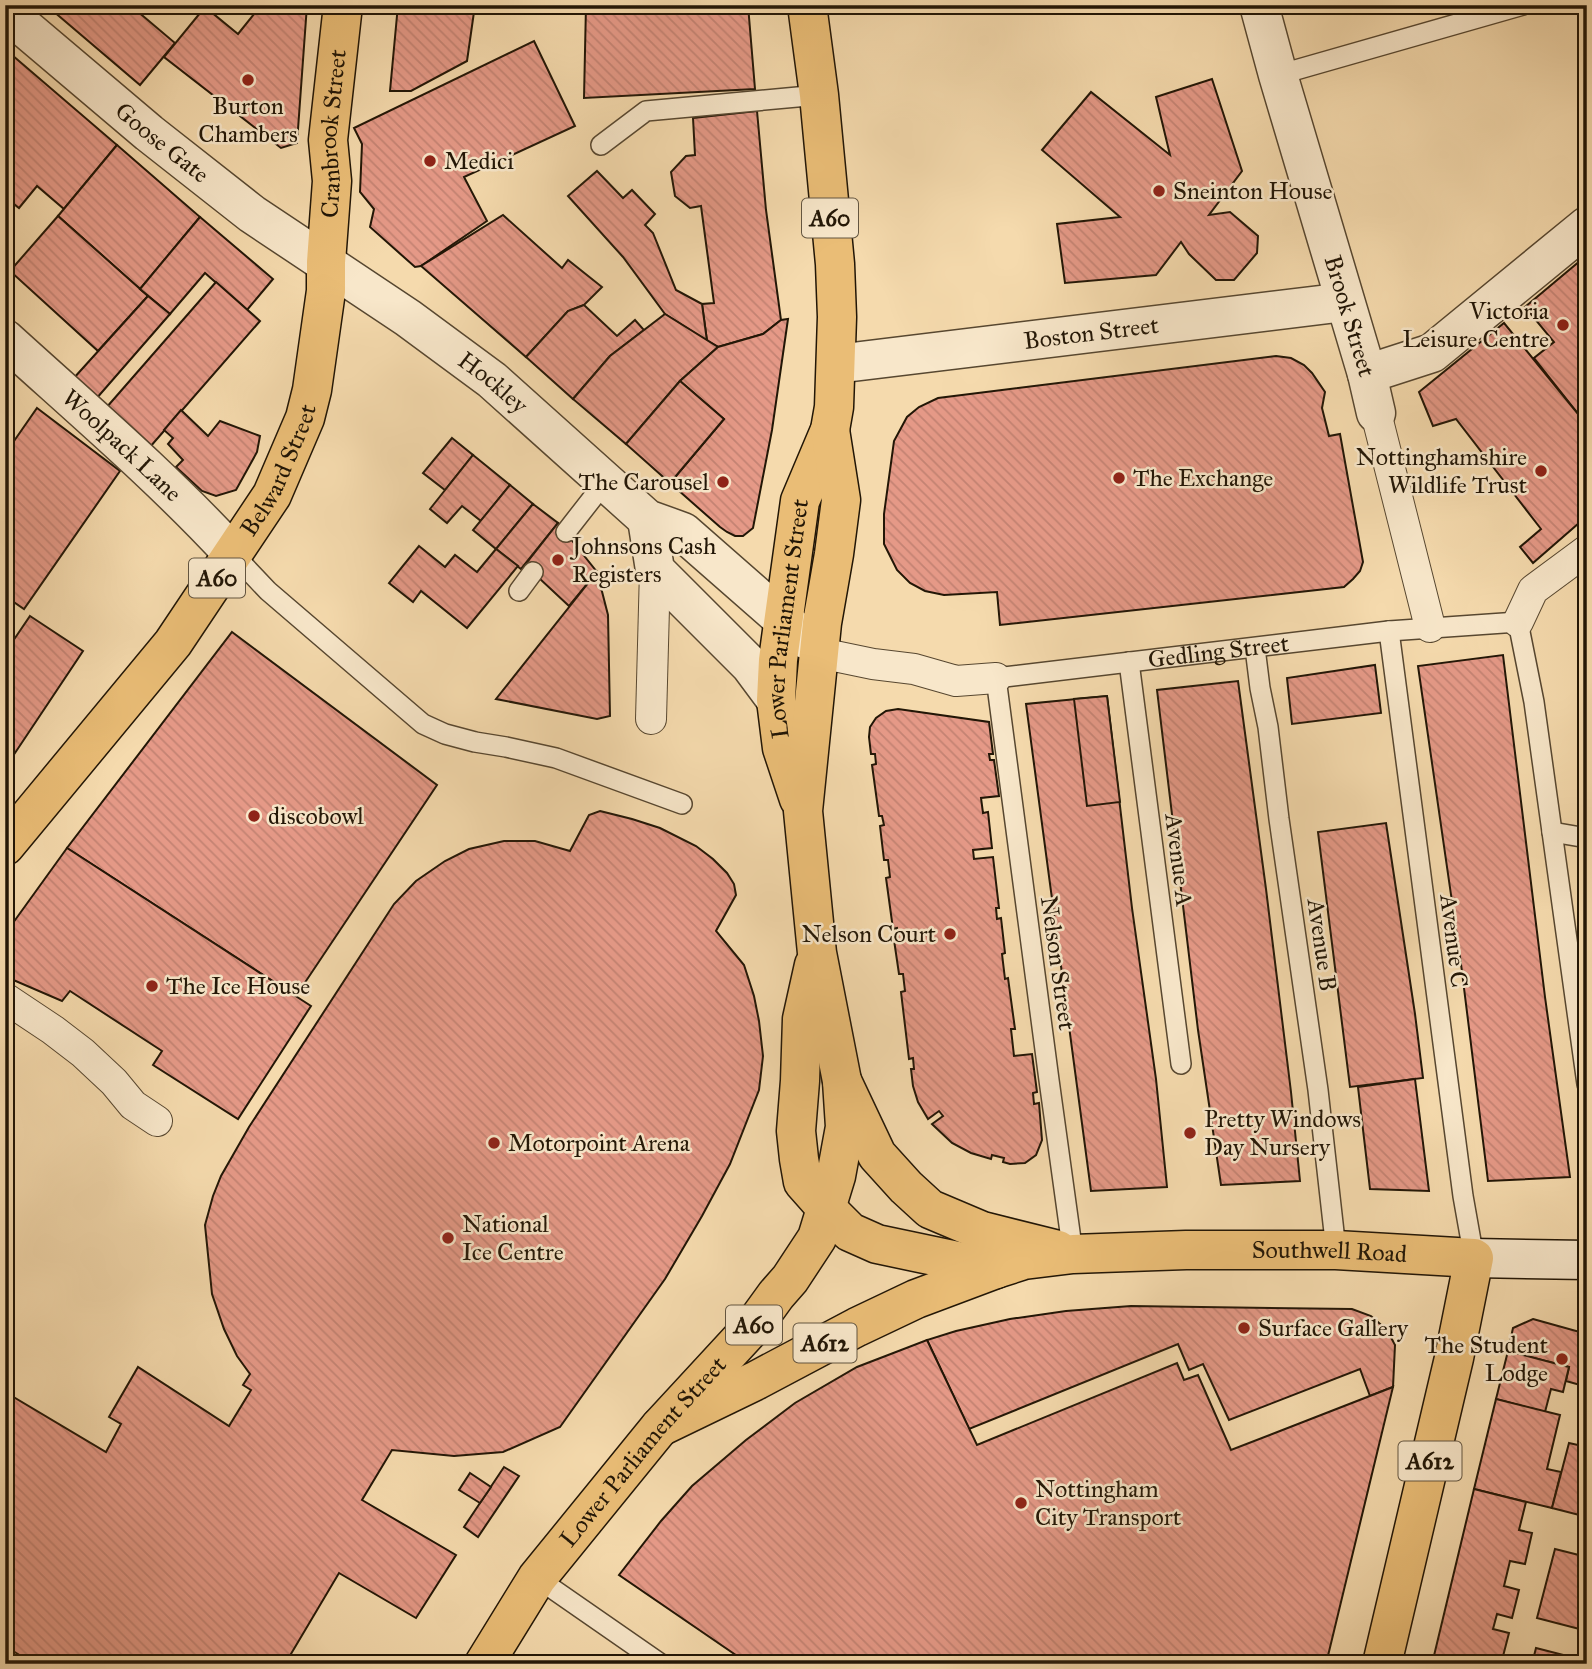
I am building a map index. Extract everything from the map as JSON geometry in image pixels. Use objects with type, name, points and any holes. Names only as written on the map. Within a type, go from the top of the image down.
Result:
[{"type":"main road","name":"Cranbrook Street","points":[[326,262],[332,181],[328,140],[342,5]]},
{"type":"main road","name":"Lower Parliament Street","points":[[803,811],[782,748],[776,700],[783,618],[800,501],[830,430],[834,407],[837,317],[835,264],[819,96],[807,5]]},
{"type":"main road","name":"Belward Street","points":[[5,846],[173,643],[272,495],[305,418],[312,390],[326,290],[326,262]]},
{"type":"main road","name":"Lower Parliament Street","points":[[484,1664],[537,1578],[659,1428],[755,1324],[790,1279],[817,1238],[836,1176],[845,1127],[842,1081],[817,953],[803,811],[822,624],[841,500],[830,430]]},
{"type":"main road","name":"A60","points":[[817,953],[802,1019],[796,1131],[803,1182],[826,1208]]},
{"type":"main road","name":"Southwell Road","points":[[842,1081],[877,1155],[930,1209],[982,1231],[1073,1254]]},
{"type":"main road","name":"A612","points":[[826,1208],[850,1232],[877,1244],[996,1269]]},
{"type":"main road","name":"Southwell Road","points":[[659,1428],[916,1299],[1024,1260],[1073,1254],[1186,1250],[1336,1250],[1474,1258]]},
{"type":"main road","name":"A612","points":[[1382,1664],[1454,1358],[1474,1258]]},
{"type":"street","name":"Brook Street","points":[[1259,5],[1367,374],[1430,627]]},
{"type":"street","name":"Goose Gate","points":[[5,11],[149,133],[252,214],[326,262]]},
{"type":"street","points":[[1367,374],[1432,353],[1587,226]]},
{"type":"street","name":"Hockley","points":[[326,262],[481,371],[647,519],[682,532],[820,653]]},
{"type":"street","name":"Boston Street","points":[[836,364],[1345,302]]},
{"type":"street","name":"Woolpack Lane","points":[[11,358],[146,467],[233,554]]},
{"type":"street","points":[[647,519],[655,570],[651,719]]},
{"type":"street","points":[[1518,622],[1533,590],[1587,550]]},
{"type":"street","points":[[655,570],[750,665],[776,700]]},
{"type":"street","name":"Gedling Street","points":[[820,653],[914,669],[956,681],[996,678]]},
{"type":"street","points":[[5,998],[83,1053],[114,1082],[133,1105],[157,1121]]},
{"type":"street","name":"Southwell Road","points":[[1474,1258],[1587,1260]]},
{"type":"lane","points":[[1278,75],[1523,5]]},
{"type":"lane","points":[[601,145],[646,111],[819,96]]},
{"type":"lane","points":[[565,532],[605,482]]},
{"type":"lane","points":[[233,554],[268,591],[423,724],[455,737],[556,758],[682,804]]},
{"type":"lane","points":[[519,591],[533,572]]},
{"type":"lane","points":[[1518,622],[1534,702],[1552,832],[1578,959],[1587,1084]]},
{"type":"lane","name":"Gedling Street","points":[[996,678],[1390,631],[1518,622]]},
{"type":"lane","name":"Avenue C","points":[[1390,631],[1462,1196],[1474,1258]]},
{"type":"lane","name":"Avenue B","points":[[1255,648],[1317,1080],[1336,1250]]},
{"type":"lane","name":"Avenue A","points":[[1129,662],[1181,1064]]},
{"type":"lane","name":"Nelson Street","points":[[996,678],[1073,1254]]},
{"type":"lane","points":[[1552,832],[1587,838]]},
{"type":"lane","points":[[537,1578],[661,1664]]},
{"type":"building","points":[[46,5],[130,5],[175,43],[140,85]]},
{"type":"building","name":"Burton Chambers","points":[[259,5],[307,5],[297,143],[281,148],[164,57],[205,7],[238,34]]},
{"type":"building","points":[[398,5],[475,5],[467,61],[411,91],[390,91]]},
{"type":"building","points":[[586,5],[748,5],[755,89],[584,98]]},
{"type":"building","name":"Medici","points":[[534,41],[575,126],[464,177],[487,221],[421,266],[415,267],[370,227],[374,209],[360,192],[362,144],[354,128]]},
{"type":"building","points":[[5,49],[117,145],[64,209],[37,186],[19,208],[5,197]]},
{"type":"building","name":"Sneinton House","points":[[1212,79],[1242,171],[1209,215],[1230,212],[1258,236],[1257,253],[1234,280],[1216,280],[1189,254],[1181,242],[1156,275],[1065,283],[1057,224],[1120,217],[1042,150],[1091,92],[1170,155],[1156,97]]},
{"type":"building","points":[[757,111],[766,210],[781,320],[763,334],[718,347],[707,341],[702,304],[714,303],[701,206],[690,208],[675,196],[671,172],[686,156],[695,155],[693,118]]},
{"type":"building","points":[[117,145],[200,217],[140,289],[58,216]]},
{"type":"building","points":[[597,171],[623,198],[632,190],[655,214],[645,225],[653,233],[676,290],[702,304],[707,341],[665,314],[623,257],[568,196]]},
{"type":"building","points":[[503,215],[562,268],[568,260],[602,287],[584,305],[568,311],[526,357],[421,266]]},
{"type":"building","points":[[58,216],[148,296],[98,351],[10,271]]},
{"type":"building","points":[[200,217],[273,279],[247,310],[205,273],[170,314],[140,289]]},
{"type":"building","name":"Victoria Leisure Centre","points":[[1587,255],[1587,425],[1534,358],[1554,342],[1525,307]]},
{"type":"building","points":[[216,282],[260,321],[150,447],[106,408]]},
{"type":"building","points":[[148,296],[170,314],[96,399],[73,379]]},
{"type":"building","points":[[584,305],[617,336],[635,320],[644,330],[610,356],[573,399],[526,357],[568,311]]},
{"type":"building","points":[[665,314],[718,347],[680,381],[626,444],[573,399],[610,356]]},
{"type":"building","points":[[788,319],[772,430],[753,528],[743,536],[735,536],[720,527],[670,483],[724,419],[680,381],[718,347],[763,334],[781,320]]},
{"type":"building","name":"Nottinghamshire Wildlife Trust","points":[[1504,323],[1587,425],[1587,516],[1533,563],[1520,547],[1541,529],[1456,419],[1433,426],[1419,392]]},
{"type":"building","name":"The Exchange","points":[[1276,356],[1291,358],[1312,373],[1325,392],[1322,408],[1329,436],[1340,434],[1363,562],[1360,571],[1344,587],[1000,625],[997,592],[944,595],[925,591],[910,583],[897,570],[884,544],[884,514],[894,441],[907,417],[919,407],[938,398]]},
{"type":"building","points":[[680,381],[724,419],[670,483],[626,444]]},
{"type":"building","points":[[37,408],[120,471],[24,609],[5,596],[5,454]]},
{"type":"building","points":[[181,410],[208,436],[220,421],[260,436],[257,452],[236,490],[216,496],[202,491],[176,467],[183,460],[168,444],[173,438],[164,430]]},
{"type":"building","points":[[452,438],[473,455],[445,490],[423,473]]},
{"type":"building","points":[[473,455],[510,485],[481,521],[462,506],[447,523],[430,509]]},
{"type":"building","points":[[510,485],[533,504],[496,549],[473,530]]},
{"type":"building","points":[[533,504],[558,523],[521,569],[496,549]]},
{"type":"building","name":"Johnsons Cash Registers","points":[[558,523],[597,572],[569,606],[525,565]]},
{"type":"building","points":[[419,546],[445,567],[455,555],[477,572],[496,549],[518,566],[467,628],[421,591],[413,602],[389,583]]},
{"type":"building","points":[[597,572],[608,615],[610,716],[597,719],[496,699]]},
{"type":"building","points":[[30,616],[83,651],[13,756],[5,751],[5,636],[13,641]]},
{"type":"building","name":"discobowl","points":[[232,632],[437,785],[296,996],[67,848]]},
{"type":"building","points":[[1503,655],[1570,1177],[1488,1181],[1461,964],[1418,666]]},
{"type":"building","points":[[1375,665],[1381,713],[1292,724],[1287,678]]},
{"type":"building","points":[[1238,681],[1266,889],[1300,1181],[1221,1185],[1198,1030],[1157,690]]},
{"type":"building","points":[[1107,696],[1132,908],[1156,1079],[1167,1187],[1091,1191],[1026,704]]},
{"type":"building","points":[[1107,696],[1120,802],[1087,806],[1074,699]]},
{"type":"building","name":"Nelson Court","points":[[898,709],[989,722],[993,754],[989,754],[990,760],[994,760],[999,796],[981,798],[983,813],[988,812],[992,848],[973,850],[974,859],[993,857],[999,908],[996,908],[997,919],[1001,918],[1005,979],[1008,978],[1015,1029],[1011,1029],[1014,1056],[1032,1054],[1037,1092],[1033,1093],[1034,1104],[1039,1103],[1042,1140],[1036,1155],[1025,1163],[1010,1164],[1003,1162],[1004,1158],[992,1155],[991,1159],[952,1143],[932,1124],[943,1116],[939,1111],[928,1119],[913,1086],[913,1058],[909,1059],[901,992],[905,991],[903,974],[899,974],[894,940],[898,939],[897,928],[893,929],[886,878],[890,877],[888,860],[884,860],[880,826],[884,825],[882,816],[879,816],[872,765],[876,764],[875,754],[871,754],[869,737],[870,727],[876,718],[886,711]]},
{"type":"building","name":"National Ice Centre","points":[[600,811],[660,828],[696,846],[727,873],[734,884],[736,895],[716,931],[744,965],[754,996],[763,1056],[759,1090],[730,1164],[702,1216],[665,1279],[560,1427],[503,1452],[454,1456],[392,1450],[362,1500],[456,1555],[416,1618],[339,1573],[285,1664],[34,1664],[5,1646],[5,1392],[106,1452],[121,1424],[109,1417],[138,1367],[229,1426],[251,1390],[243,1385],[250,1374],[237,1356],[224,1329],[212,1294],[205,1225],[221,1176],[249,1127],[394,904],[416,881],[445,861],[469,849],[504,841],[535,841],[570,851],[589,815]]},
{"type":"building","points":[[1386,823],[1423,1078],[1350,1087],[1318,832]]},
{"type":"building","name":"The Ice House","points":[[67,848],[311,1006],[238,1119],[153,1065],[162,1051],[70,991],[62,1001],[11,979],[5,953],[5,934]]},
{"type":"building","points":[[1415,1079],[1429,1191],[1370,1189],[1358,1087]]},
{"type":"building","points":[[1131,1306],[1352,1309],[1371,1316],[1387,1330],[1395,1345],[1393,1387],[1370,1396],[1360,1369],[1229,1420],[1203,1364],[1189,1370],[1178,1344],[969,1429],[927,1340],[1010,1319]]},
{"type":"building","name":"The Student Lodge","points":[[1533,1319],[1587,1334],[1587,1387],[1566,1381],[1569,1367],[1508,1351],[1513,1328]]},
{"type":"building","name":"Nottingham City Transport","points":[[927,1340],[977,1445],[1177,1363],[1184,1380],[1198,1375],[1231,1450],[1393,1387],[1326,1664],[749,1664],[619,1575],[692,1486],[746,1440],[795,1403],[857,1367]]},
{"type":"building","points":[[1508,1351],[1569,1367],[1563,1392],[1551,1389],[1545,1412],[1496,1399]]},
{"type":"building","points":[[1496,1399],[1560,1415],[1547,1469],[1561,1472],[1552,1508],[1474,1489]]},
{"type":"building","points":[[1569,1443],[1587,1447],[1587,1517],[1552,1508]]},
{"type":"building","points":[[504,1467],[519,1476],[478,1537],[464,1527]]},
{"type":"building","points":[[470,1473],[491,1487],[480,1503],[459,1490]]},
{"type":"building","points":[[1474,1489],[1526,1502],[1519,1530],[1532,1533],[1525,1564],[1510,1561],[1504,1586],[1519,1590],[1512,1618],[1497,1614],[1493,1629],[1509,1633],[1501,1664],[1432,1664]]},
{"type":"building","points":[[1555,1549],[1587,1557],[1587,1631],[1537,1618]]},
{"type":"building","points":[[1536,1648],[1587,1661],[1587,1664],[1532,1664]]},
{"type":"place","name":"Burton Chambers","points":[[248,80]]},
{"type":"place","name":"Medici","points":[[430,161]]},
{"type":"place","name":"Sneinton House","points":[[1159,191]]},
{"type":"place","name":"Victoria Leisure Centre","points":[[1563,325]]},
{"type":"place","name":"Nottinghamshire Wildlife Trust","points":[[1541,471]]},
{"type":"place","name":"The Exchange","points":[[1119,478]]},
{"type":"place","name":"The Carousel","points":[[723,482]]},
{"type":"place","name":"Johnsons Cash Registers","points":[[558,560]]},
{"type":"place","name":"discobowl","points":[[254,816]]},
{"type":"place","name":"Nelson Court","points":[[950,934]]},
{"type":"place","name":"The Ice House","points":[[152,986]]},
{"type":"place","name":"Pretty Windows Day Nursery","points":[[1190,1133]]},
{"type":"place","name":"Motorpoint Arena","points":[[494,1143]]},
{"type":"place","name":"National Ice Centre","points":[[448,1238]]},
{"type":"place","name":"Surface Gallery","points":[[1244,1328]]},
{"type":"place","name":"The Student Lodge","points":[[1562,1359]]},
{"type":"place","name":"Nottingham City Transport","points":[[1021,1503]]}]
